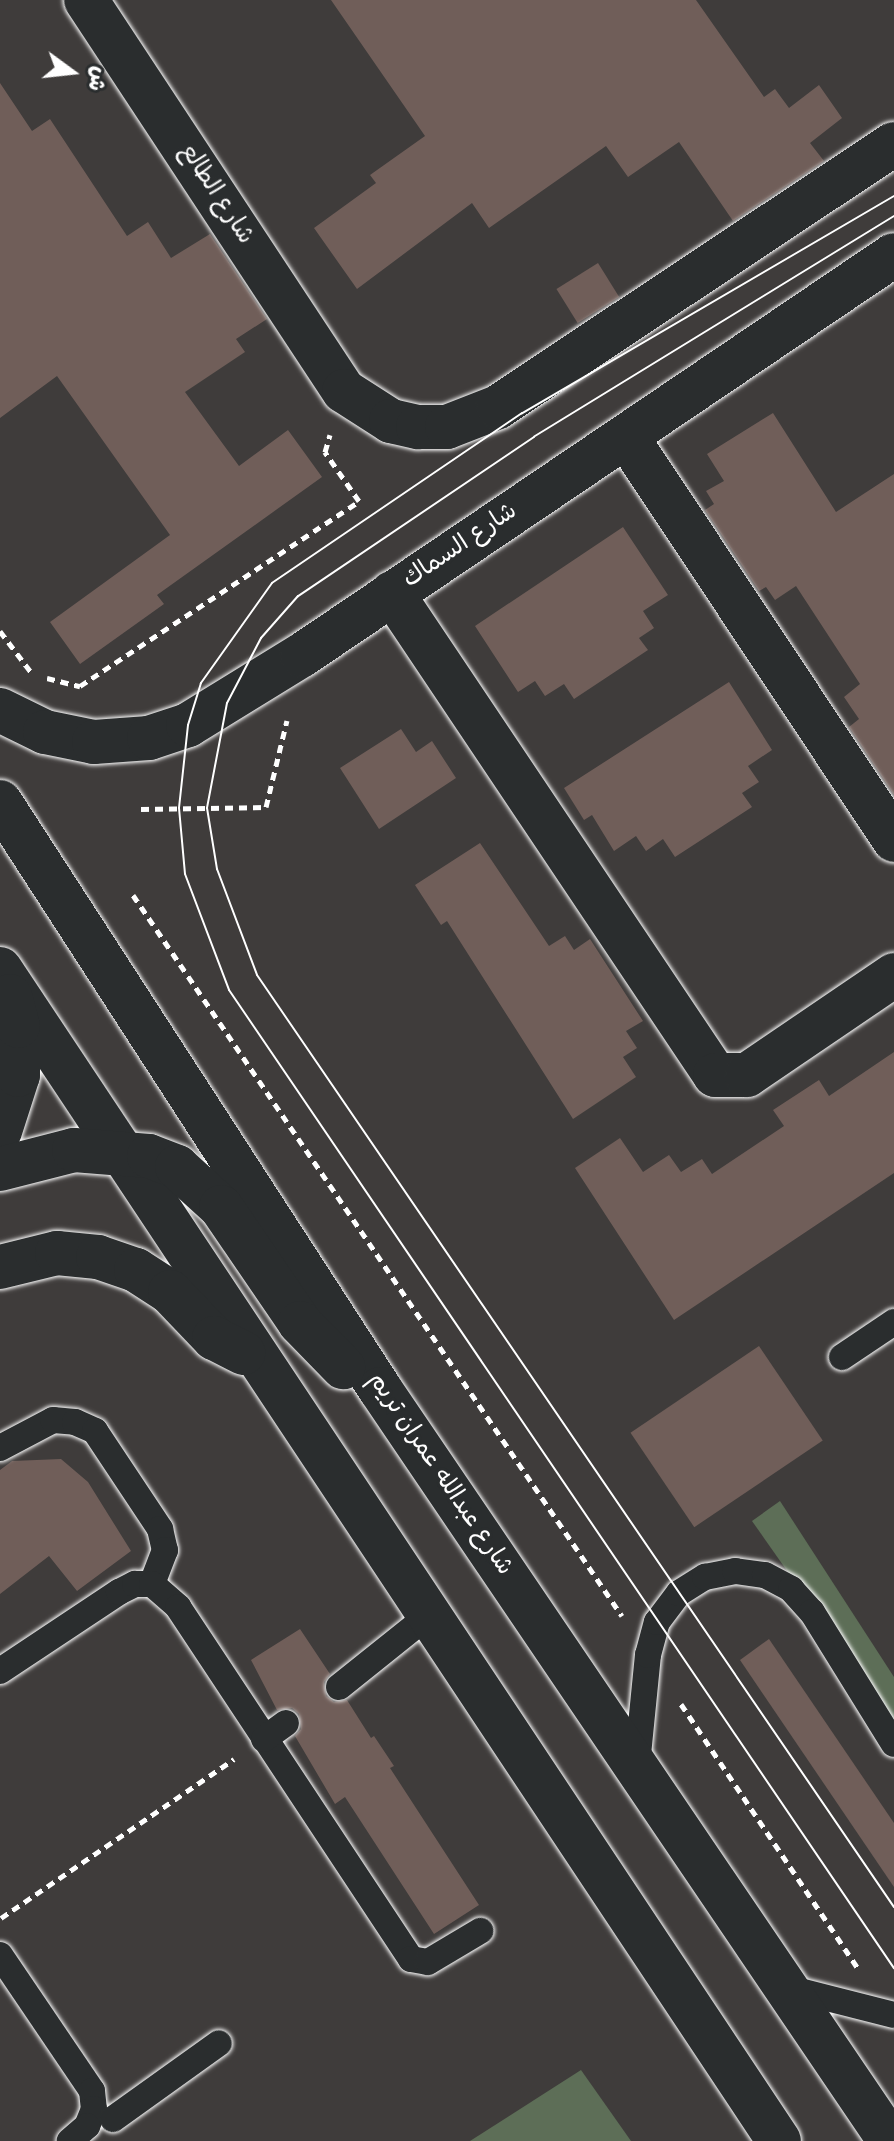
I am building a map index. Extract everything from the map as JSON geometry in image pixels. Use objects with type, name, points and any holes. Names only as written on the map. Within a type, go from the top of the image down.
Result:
[{"type":"street","name":"شارع الطالع","points":[[86,0],[344,391]]},
{"type":"street","points":[[344,391],[365,409],[404,424],[447,427],[474,420],[894,144]]},
{"type":"street","name":"شارع السماك","points":[[0,710],[45,732],[94,742],[149,738],[201,718],[302,655],[894,255]]},
{"type":"street","points":[[626,436],[894,840]]},
{"type":"street","points":[[392,593],[715,1075],[747,1075],[894,975]]},
{"type":"street","name":"شارع عبدالله عمران تريم","points":[[0,802],[380,1389],[890,2141]]},
{"type":"street","points":[[0,1131],[18,1075],[18,1026],[3,973]]},
{"type":"street","points":[[3,973],[779,2141]]},
{"type":"street","points":[[0,1169],[74,1150],[120,1152],[149,1156],[201,1184],[322,1350],[380,1389]]},
{"type":"street","points":[[0,1267],[57,1253],[98,1257],[136,1270],[170,1292],[214,1338],[232,1351],[258,1357]]},
{"type":"lane","points":[[842,1357],[894,1322]]},
{"type":"lane","points":[[0,1448],[53,1420],[75,1422],[95,1431],[160,1529],[165,1550],[152,1584]]},
{"type":"lane","points":[[637,1765],[648,1655],[657,1622],[679,1593],[705,1577],[735,1571],[765,1575],[791,1589],[812,1612],[894,1744]]},
{"type":"lane","points":[[0,1671],[119,1592],[152,1584]]},
{"type":"lane","points":[[152,1584],[178,1607],[411,1959],[428,1962],[480,1931]]},
{"type":"lane","points":[[339,1687],[429,1615]]},
{"type":"lane","points":[[264,1739],[286,1723]]},
{"type":"lane","points":[[0,1955],[116,2130],[219,2043]]},
{"type":"lane","points":[[788,1988],[891,2014]]},
{"type":"lane","points":[[70,2141],[87,2126],[94,2109],[92,2091]]},
{"type":"path","points":[[0,631],[33,675],[80,686],[359,501],[325,452],[344,391]]},
{"type":"path","points":[[141,809],[266,807],[302,655]]},
{"type":"path","points":[[133,895],[891,2014]]},
{"type":"path","points":[[0,1918],[264,1739]]},
{"type":"green space","points":[[780,1501],[894,1677],[894,1723],[752,1521]]},
{"type":"green space","points":[[581,2070],[631,2141],[470,2141]]},
{"type":"building","points":[[331,0],[696,0],[764,97],[775,89],[789,108],[819,85],[842,118],[810,143],[824,161],[733,221],[679,142],[628,177],[606,146],[489,228],[472,203],[357,289],[314,228],[376,183],[370,175],[425,136]]},
{"type":"building","points":[[0,83],[32,131],[50,119],[127,236],[148,222],[171,258],[210,234],[267,319],[236,339],[245,352],[185,392],[239,466],[288,430],[322,477],[157,595],[164,604],[80,664],[50,622],[170,535],[57,376],[0,418]]},
{"type":"building","points":[[598,263],[619,297],[578,323],[556,289]]},
{"type":"building","points":[[773,413],[836,512],[894,474],[894,795],[849,727],[859,719],[844,697],[860,684],[796,586],[775,600],[766,587],[759,591],[705,510],[714,504],[706,491],[724,481],[707,454]]},
{"type":"building","points":[[623,527],[668,595],[643,611],[654,628],[639,638],[648,650],[574,699],[564,684],[545,696],[535,681],[518,692],[475,626]]},
{"type":"building","points":[[729,682],[772,750],[748,766],[759,782],[742,793],[752,807],[675,857],[663,839],[646,851],[636,836],[614,851],[592,815],[584,820],[564,788]]},
{"type":"building","points":[[401,729],[416,752],[432,741],[456,778],[379,829],[340,768]]},
{"type":"building","points":[[480,843],[549,946],[565,936],[574,950],[590,939],[643,1021],[626,1031],[637,1048],[623,1057],[636,1077],[573,1119],[447,921],[441,925],[415,885]]},
{"type":"building","points":[[894,1052],[894,1173],[674,1320],[575,1168],[620,1138],[643,1172],[669,1155],[681,1172],[702,1159],[712,1174],[784,1126],[773,1110],[819,1080],[829,1096]]},
{"type":"building","points":[[759,1346],[823,1441],[694,1527],[630,1433]]},
{"type":"building","points":[[61,1459],[88,1482],[131,1551],[77,1591],[49,1556],[0,1594],[0,1470],[12,1461]]},
{"type":"building","points":[[300,1629],[330,1674],[324,1682],[326,1696],[334,1702],[347,1700],[371,1738],[374,1736],[394,1766],[390,1768],[479,1905],[434,1934],[345,1797],[335,1804],[295,1736],[301,1729],[299,1714],[292,1708],[277,1710],[251,1660]]},
{"type":"building","points":[[769,1639],[894,1823],[894,1887],[740,1660]]},
{"type":"tram line","points":[[894,196],[522,413],[272,583],[201,683],[188,725],[179,808],[185,874],[229,990],[894,1968]]},
{"type":"tram line","points":[[894,216],[534,437],[298,596],[261,638],[227,703],[207,808],[217,869],[257,975],[894,1907]]}]
